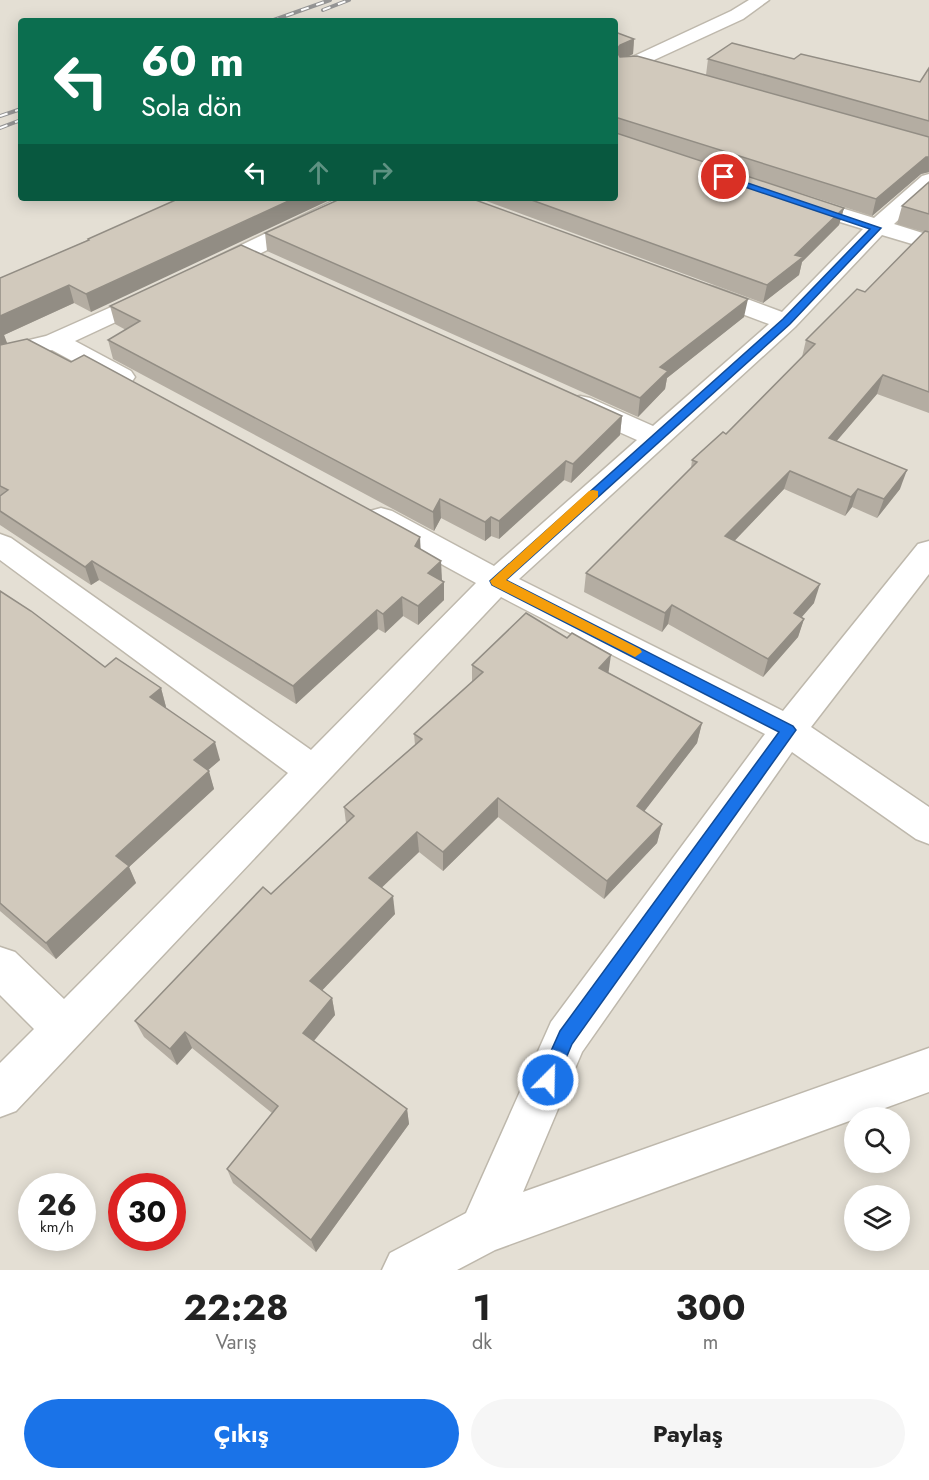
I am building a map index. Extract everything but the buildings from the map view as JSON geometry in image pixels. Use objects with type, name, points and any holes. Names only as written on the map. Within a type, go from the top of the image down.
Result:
[{"type":"street","points":[[618,71],[737,15],[761,0]]},
{"type":"street","points":[[634,63],[657,69]]},
{"type":"street","points":[[0,1095],[496,581],[786,322],[876,228],[929,180]]},
{"type":"street","points":[[774,194],[876,228],[929,242]]},
{"type":"street","points":[[0,355],[55,341],[350,201]]},
{"type":"street","points":[[245,252],[278,267]]},
{"type":"street","points":[[690,286],[786,322]]},
{"type":"street","points":[[55,341],[150,392]]},
{"type":"street","points":[[558,394],[655,438]]},
{"type":"street","points":[[360,507],[496,581],[788,730],[929,828]]},
{"type":"street","points":[[0,545],[313,771]]},
{"type":"street","points":[[483,1230],[566,1037],[788,730],[929,552]]},
{"type":"street","points":[[0,966],[64,1029]]},
{"type":"street","points":[[407,1270],[483,1230],[929,1070]]},
{"type":"shaded area","points":[[0,0],[929,0],[929,1270],[0,1270]]},
{"type":"railway","points":[[279,18],[330,0]]},
{"type":"railway","points":[[323,10],[349,0]]},
{"type":"railway","points":[[0,116],[18,110]]},
{"type":"railway","points":[[0,128],[18,121]]},
{"type":"slow traffic","points":[[593,494],[496,581],[635,652]]},
{"type":"route","points":[[548,1080],[566,1037],[788,730],[496,581],[786,322],[876,228],[724,177]]}]
